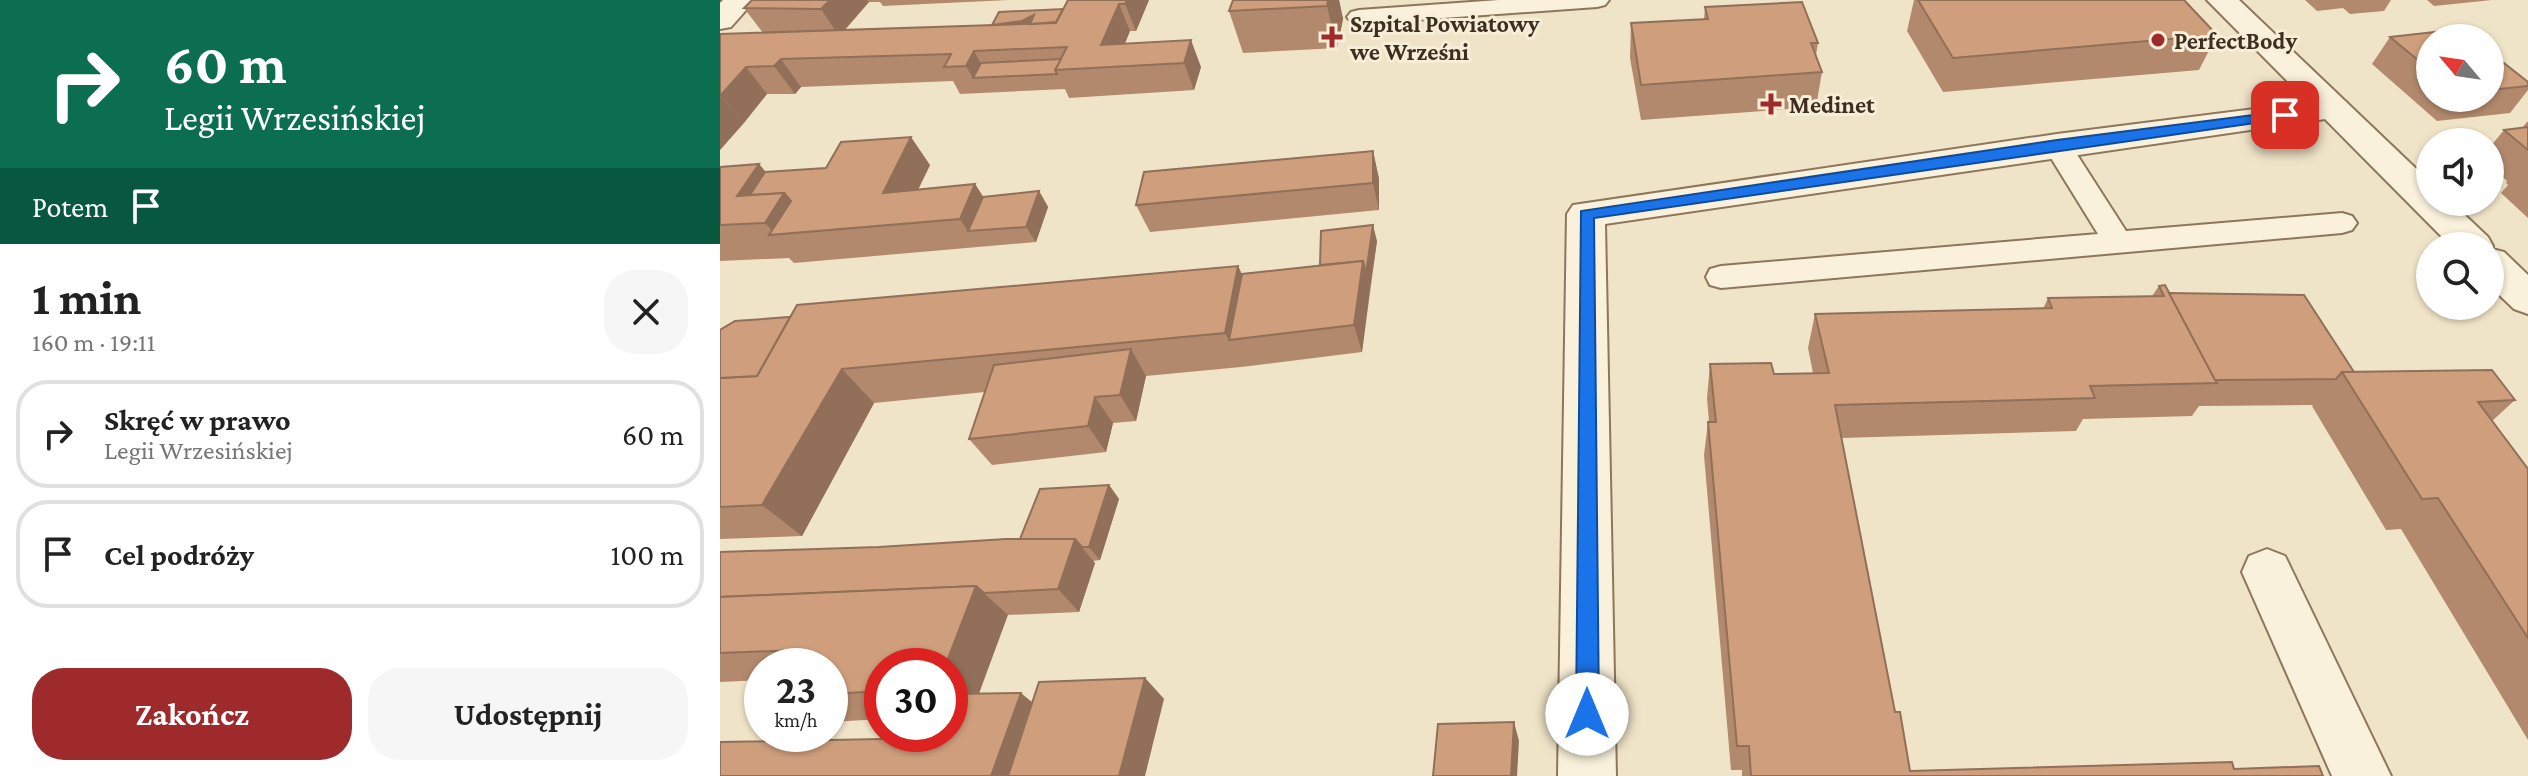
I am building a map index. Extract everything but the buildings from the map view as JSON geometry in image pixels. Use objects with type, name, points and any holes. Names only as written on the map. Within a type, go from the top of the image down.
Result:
[{"type":"street","points":[[720,20],[740,0]]},
{"type":"street","points":[[2222,0],[2460,232]]},
{"type":"street","points":[[1587,776],[1586,214],[2057,145],[2334,109]]},
{"type":"street","points":[[2504,276],[2528,299]]},
{"type":"street","points":[[2267,572],[2362,776]]},
{"type":"lane","points":[[1359,17],[1597,0]]},
{"type":"lane","points":[[2057,145],[2118,242]]},
{"type":"lane","points":[[1721,277],[2342,223]]},
{"type":"place","name":"Szpital Powiatowy we Wrześni","points":[[1332,37]]},
{"type":"place","name":"PerfectBody","points":[[2158,40]]},
{"type":"place","name":"Medinet","points":[[1771,104]]},
{"type":"route","points":[[1587,714],[1586,214],[2285,115]]}]
